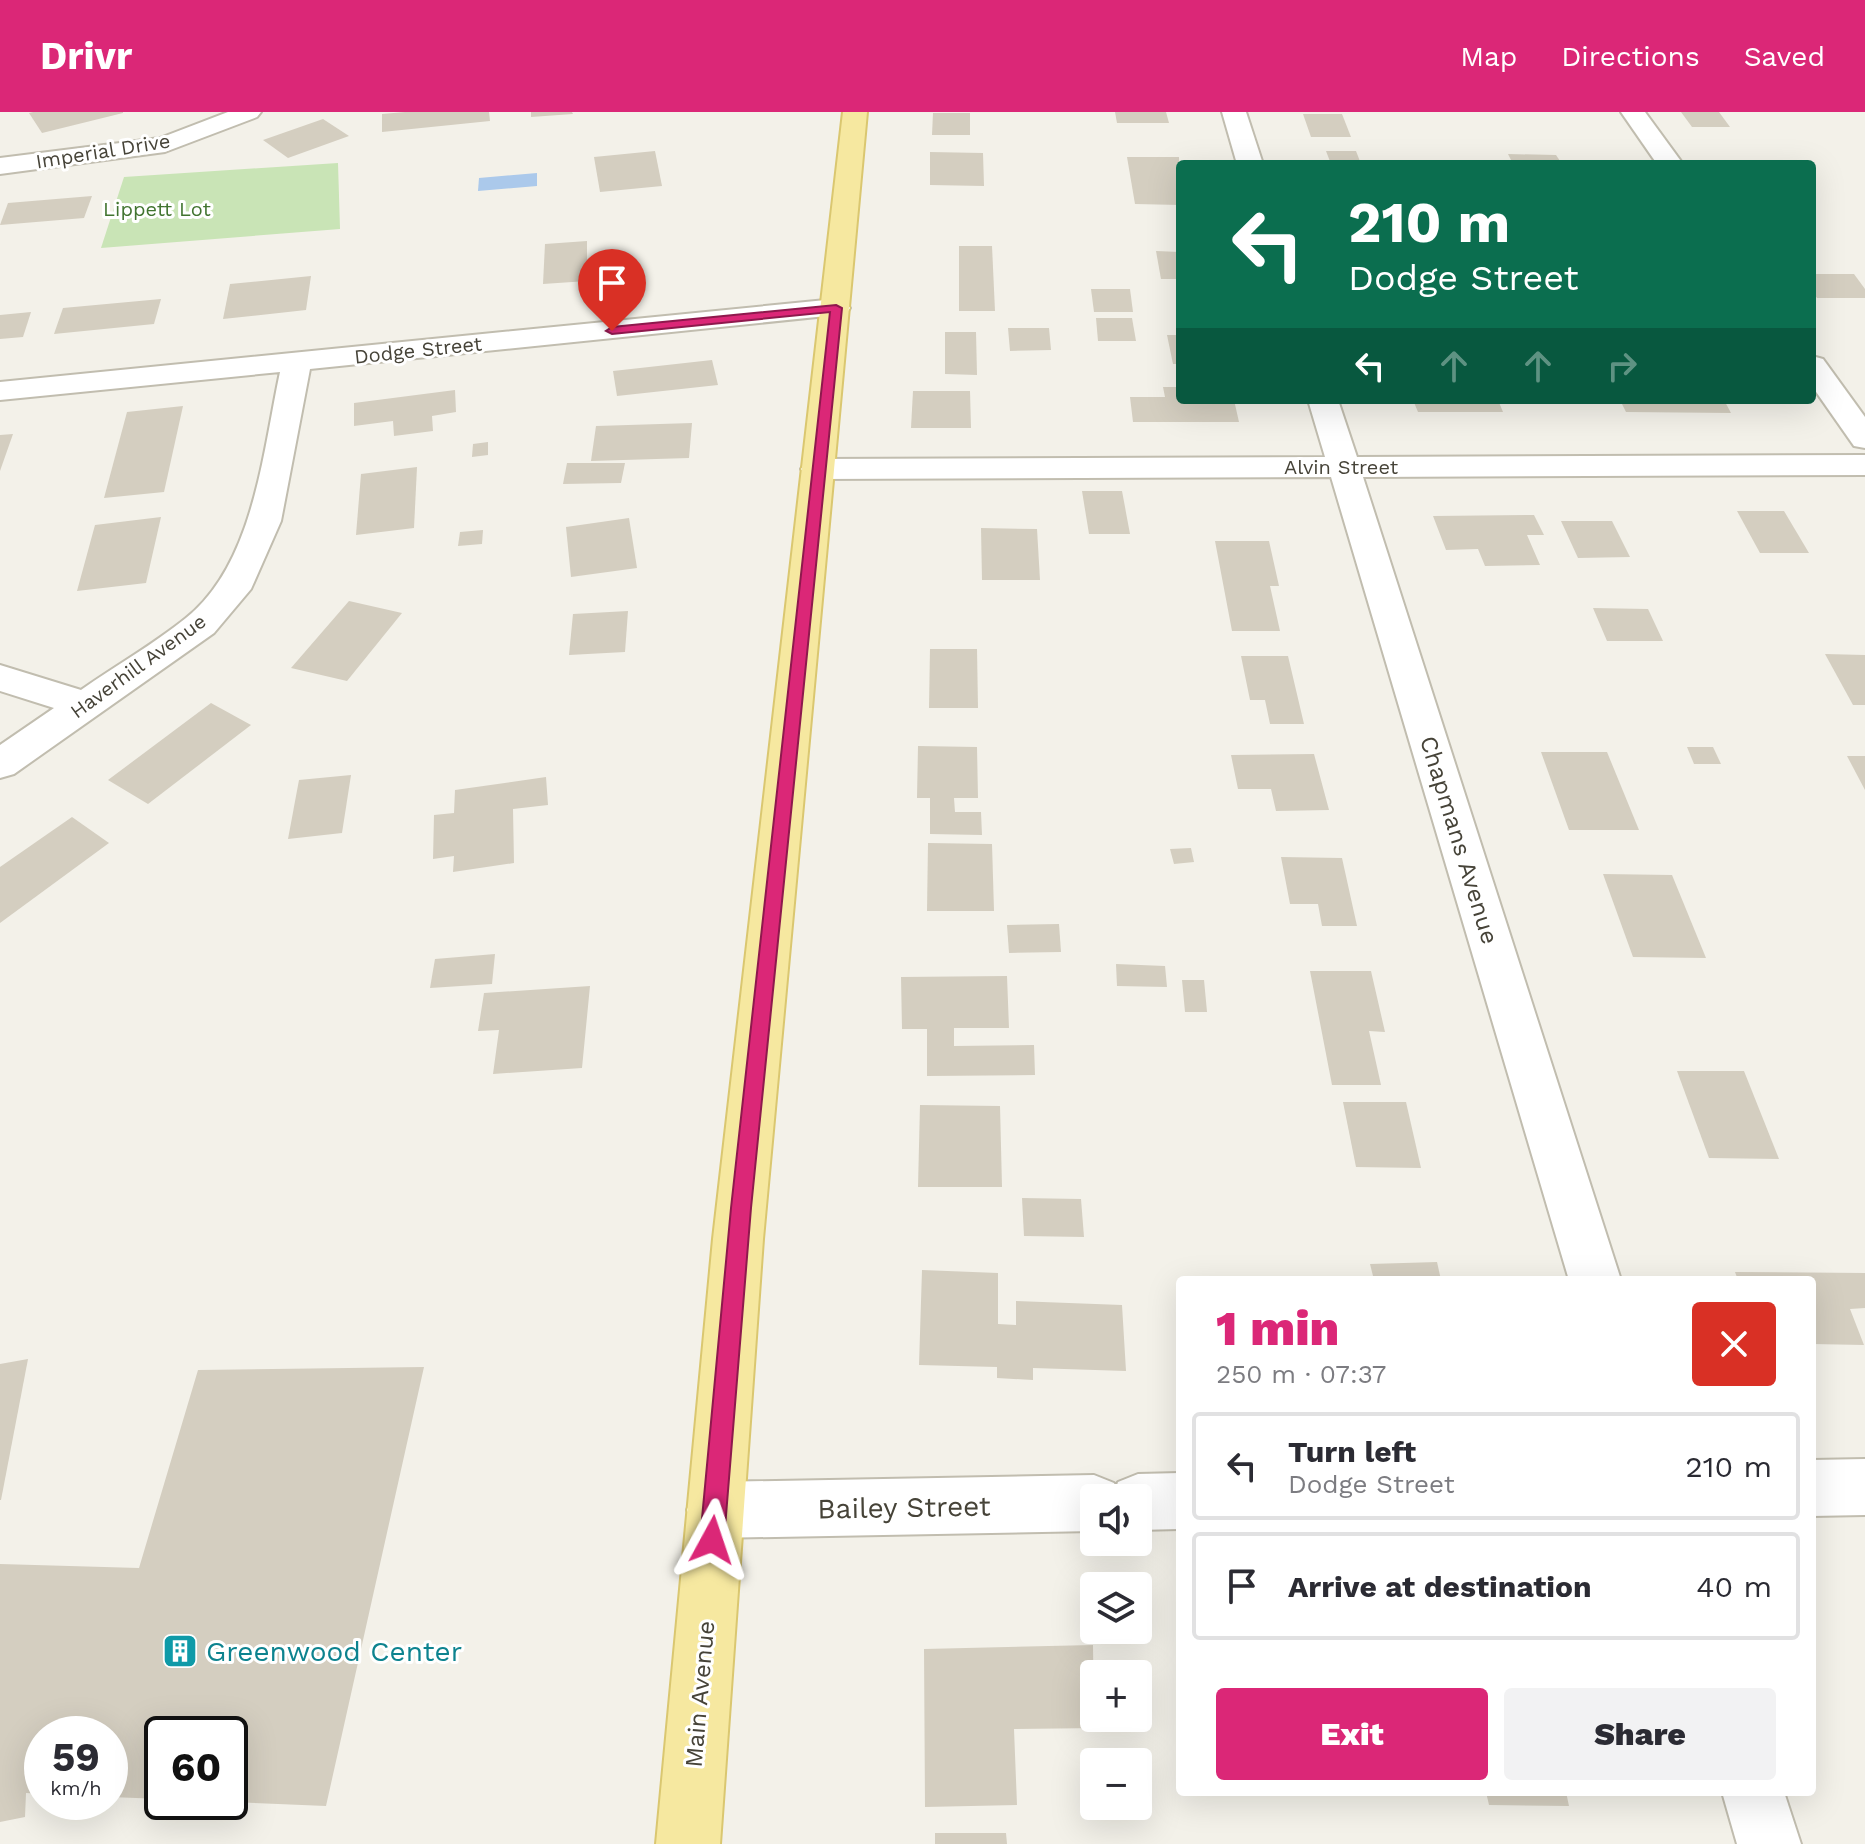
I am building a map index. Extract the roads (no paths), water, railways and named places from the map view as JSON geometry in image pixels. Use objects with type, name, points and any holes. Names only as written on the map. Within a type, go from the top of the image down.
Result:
[{"type":"main road","name":"Main Avenue","points":[[688,1844],[738,1239],[855,112]]},
{"type":"street","name":"Imperial Drive","points":[[0,166],[165,145],[249,112]]},
{"type":"street","points":[[1234,112],[1249,160]]},
{"type":"street","points":[[1633,112],[1667,160]]},
{"type":"street","name":"Dodge Street","points":[[0,391],[836,308]]},
{"type":"street","name":"Haverhill Avenue","points":[[0,764],[201,625],[239,581],[264,521],[297,362]]},
{"type":"street","points":[[1816,371],[1865,439]]},
{"type":"street","name":"Chapmans Avenue","points":[[1324,404],[1594,1276]]},
{"type":"street","name":"Alvin Street","points":[[817,469],[1865,465]]},
{"type":"street","points":[[0,678],[86,705]]},
{"type":"street","points":[[1816,1488],[1865,1487]]},
{"type":"street","points":[[1152,1502],[1176,1501]]},
{"type":"street","name":"Bailey Street","points":[[715,1510],[1080,1503]]},
{"type":"street","points":[[1754,1796],[1769,1844]]},
{"type":"water","points":[[537,173],[537,186],[478,191],[479,178]]},
{"type":"place","name":"Greenwood Center","points":[[180,1651]]},
{"type":"park label","name":"Lippett Lot","points":[[157,209]]}]
